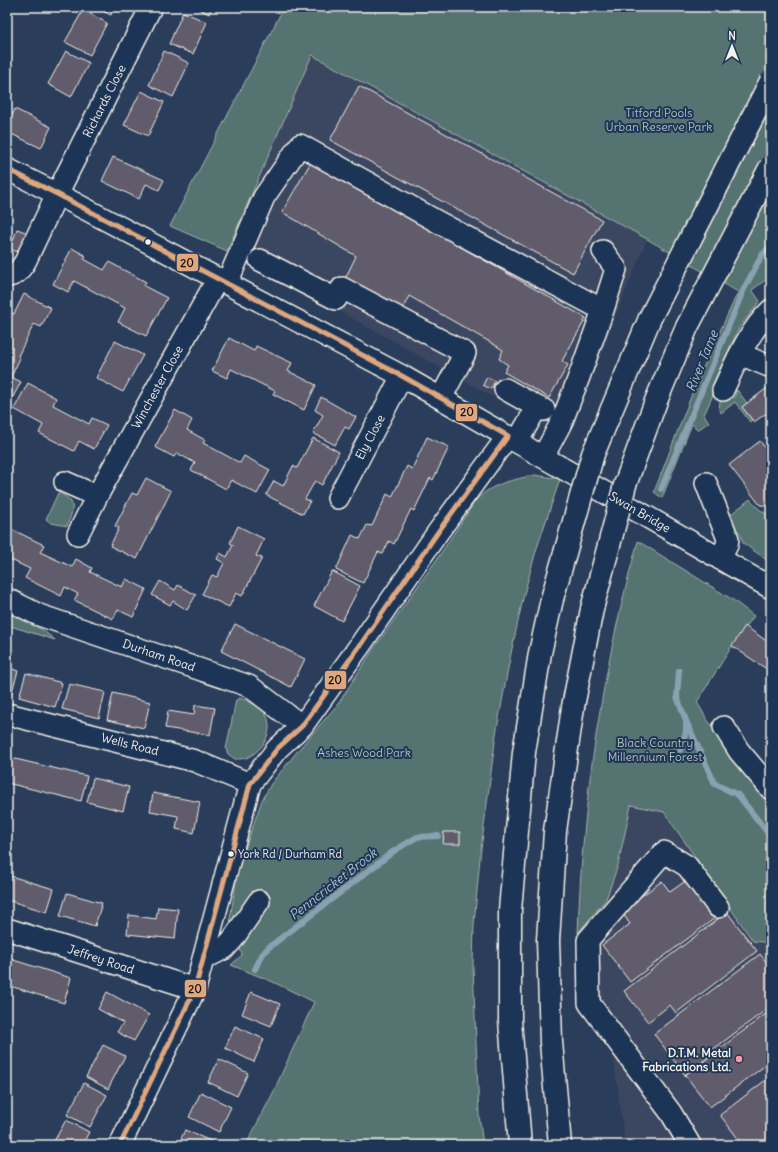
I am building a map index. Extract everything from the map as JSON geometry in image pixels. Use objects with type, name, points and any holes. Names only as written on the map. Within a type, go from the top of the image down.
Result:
[{"type":"highway","points":[[520,1145],[510,1020],[510,910],[524,752],[540,653],[552,599],[593,454],[650,318],[771,82]]},
{"type":"highway","points":[[560,1145],[551,1042],[548,940],[555,831],[573,707],[592,609],[625,485],[656,401],[686,328],[771,166]]},
{"type":"street","name":"Richards Close","points":[[7,276],[19,272],[25,262],[57,194],[151,7]]},
{"type":"street","name":"Winchester Close","points":[[78,534],[97,496],[223,281],[264,197],[300,145],[438,222],[603,310]]},
{"type":"street","name":"Swan Bridge","points":[[7,169],[402,376],[771,588]]},
{"type":"street","points":[[543,457],[562,420],[579,378],[616,269],[603,251]]},
{"type":"street","points":[[260,260],[336,299],[342,288],[465,353],[441,398]]},
{"type":"street","points":[[723,390],[740,354],[757,325],[771,310]]},
{"type":"street","points":[[740,354],[771,367]]},
{"type":"street","name":"Ely Close","points":[[338,498],[402,376]]},
{"type":"street","points":[[120,1145],[195,989],[250,784],[277,749],[302,726],[361,644],[438,532],[512,439],[540,408],[505,389]]},
{"type":"street","points":[[65,482],[97,496]]},
{"type":"street","points":[[706,483],[728,539],[727,545],[720,559]]},
{"type":"street","name":"Durham Road","points":[[7,599],[39,615],[249,686],[302,726]]},
{"type":"street","name":"Wells Road","points":[[7,714],[195,761],[250,784]]},
{"type":"street","points":[[724,727],[739,751],[771,789]]},
{"type":"street","points":[[690,1145],[671,1113],[589,1003],[588,940],[664,852],[687,866],[718,907]]},
{"type":"street","points":[[203,959],[225,948],[229,944],[259,901]]},
{"type":"street","name":"Jeffrey Road","points":[[7,929],[195,989]]},
{"type":"shaded area","points":[[312,55],[647,239],[569,438],[539,423],[250,261],[227,251]]},
{"type":"shaded area","points":[[631,805],[663,812],[753,941],[771,943],[771,1145],[625,1145],[611,1038],[578,1006],[578,933],[606,899]]},
{"type":"green space","name":"Titford Pools Urban Reserve Park","points":[[284,7],[771,7],[771,276],[752,290],[760,301],[739,328],[712,386],[716,388],[704,415],[709,422],[698,430],[692,424],[662,498],[654,492],[697,381],[738,292],[647,239],[312,55],[227,251],[170,226]]},
{"type":"green space","points":[[737,390],[747,403],[742,407],[752,420],[750,422],[735,402],[721,413],[719,405],[724,393],[734,398]]},
{"type":"green space","name":"Ashes Wood Park","points":[[535,475],[560,479],[536,551],[524,594],[510,658],[496,734],[480,857],[474,924],[473,967],[479,1115],[483,1145],[246,1145],[272,1095],[314,1002],[271,981],[231,965],[242,955],[230,919],[238,869],[262,800],[271,784],[338,704],[372,651],[437,559],[476,500],[482,494],[503,483]]},
{"type":"green space","points":[[58,493],[69,499],[71,502],[72,510],[67,526],[51,523],[46,519]]},
{"type":"green space","points":[[750,499],[759,509],[771,517],[771,563],[743,543],[740,533],[725,519]]},
{"type":"green space","name":"Black Country Millennium Forest","points":[[638,541],[733,600],[754,616],[732,646],[697,702],[732,756],[771,804],[771,943],[753,941],[664,812],[631,805],[618,865],[606,899],[578,933],[584,834],[596,736],[614,638]]},
{"type":"green space","points":[[7,612],[41,629],[55,640],[7,625]]},
{"type":"green space","points":[[240,698],[259,707],[264,712],[269,724],[269,730],[264,743],[260,748],[247,758],[235,759],[228,754],[226,749],[236,700]]},
{"type":"building","points":[[94,7],[114,7],[111,15]]},
{"type":"building","points":[[195,7],[212,7],[209,14]]},
{"type":"building","points":[[83,10],[107,23],[90,55],[65,42]]},
{"type":"building","points":[[183,12],[207,22],[193,54],[169,44]]},
{"type":"building","points":[[66,51],[89,63],[71,97],[48,84]]},
{"type":"building","points":[[164,51],[189,63],[173,97],[149,85]]},
{"type":"building","points":[[359,86],[602,220],[573,273],[330,140]]},
{"type":"building","points":[[141,91],[164,102],[148,136],[124,125]]},
{"type":"building","points":[[15,109],[51,127],[41,148],[7,132],[7,127]]},
{"type":"building","points":[[113,157],[164,180],[159,190],[146,184],[139,199],[102,181]]},
{"type":"building","points":[[311,162],[586,318],[562,361],[568,365],[549,398],[504,372],[508,365],[499,359],[503,350],[495,345],[409,296],[403,308],[345,279],[356,256],[282,212]]},
{"type":"building","points":[[17,229],[28,233],[20,253],[10,249]]},
{"type":"building","points":[[72,248],[86,256],[84,259],[104,270],[109,262],[146,282],[144,286],[167,298],[146,336],[118,322],[125,308],[74,281],[68,292],[53,284]]},
{"type":"building","points":[[24,294],[51,308],[41,327],[34,324],[18,356],[20,358],[11,377],[21,382],[13,397],[7,393],[7,313],[8,311],[14,314]]},
{"type":"building","points":[[229,338],[254,351],[256,346],[292,363],[288,371],[316,385],[304,410],[273,394],[275,391],[231,369],[227,378],[212,371]]},
{"type":"building","points":[[115,341],[143,355],[123,392],[96,378]]},
{"type":"building","points":[[487,377],[495,381],[491,389],[483,385]]},
{"type":"building","points":[[28,383],[56,398],[53,405],[89,424],[92,418],[107,425],[94,449],[79,441],[74,451],[39,433],[43,425],[14,409]]},
{"type":"building","points":[[771,385],[771,410],[754,422],[742,407]]},
{"type":"building","points":[[321,397],[356,417],[349,429],[345,427],[335,445],[313,433],[323,415],[315,410]]},
{"type":"building","points":[[175,410],[192,420],[187,430],[205,440],[203,443],[240,463],[244,456],[270,470],[257,494],[231,480],[226,489],[191,470],[195,463],[177,453],[174,457],[155,447]]},
{"type":"building","points":[[427,437],[449,447],[433,480],[430,478],[414,511],[411,509],[394,544],[389,541],[383,554],[378,552],[363,583],[336,570],[352,535],[360,539],[367,525],[372,526],[387,494],[392,497],[407,466],[412,469]]},
{"type":"building","points":[[313,438],[339,452],[322,485],[315,481],[305,499],[310,501],[303,514],[266,495],[274,481],[283,486],[293,466],[297,468]]},
{"type":"building","points":[[760,441],[771,456],[771,506],[760,505],[729,465]]},
{"type":"building","points":[[146,478],[171,491],[137,559],[110,546],[119,528],[115,526],[132,493],[137,495]]},
{"type":"building","points":[[238,526],[264,539],[256,556],[262,558],[242,596],[236,593],[229,607],[202,594],[212,575],[217,577],[224,563],[217,559],[220,553],[227,557],[233,545],[230,543]]},
{"type":"building","points":[[11,529],[44,545],[40,552],[72,567],[76,559],[92,568],[90,572],[122,587],[126,579],[146,589],[133,617],[118,610],[113,619],[74,600],[78,594],[65,587],[61,596],[25,578],[30,569],[7,558],[7,534],[9,534]]},
{"type":"building","points":[[332,571],[360,586],[342,621],[314,606]]},
{"type":"building","points":[[160,581],[175,590],[178,585],[196,595],[187,610],[173,601],[170,605],[152,595]]},
{"type":"building","points":[[235,624],[305,659],[291,687],[221,651]]},
{"type":"building","points":[[745,626],[771,644],[771,672],[732,646]]},
{"type":"building","points":[[7,667],[18,671],[11,695],[7,694]]},
{"type":"building","points":[[26,673],[62,683],[55,707],[19,697]]},
{"type":"building","points":[[69,684],[105,692],[99,718],[62,709]]},
{"type":"building","points":[[113,693],[150,702],[144,728],[107,720]]},
{"type":"building","points":[[195,705],[215,708],[210,735],[165,728],[168,711],[194,715]]},
{"type":"building","points":[[7,757],[87,776],[81,801],[7,783]]},
{"type":"building","points":[[93,778],[129,787],[123,811],[87,802]]},
{"type":"building","points":[[153,793],[200,802],[194,833],[176,829],[178,816],[150,811]]},
{"type":"building","points":[[444,832],[460,832],[460,844],[443,844]]},
{"type":"building","points":[[7,875],[54,889],[47,912],[7,900]]},
{"type":"building","points":[[691,877],[719,915],[630,982],[602,945],[630,924],[621,911],[662,881],[670,892]]},
{"type":"building","points":[[67,893],[102,903],[95,926],[60,916]]},
{"type":"building","points":[[158,907],[178,909],[175,939],[127,934],[129,915],[156,919]]},
{"type":"building","points":[[727,912],[757,951],[676,1013],[670,1005],[648,1022],[624,991]]},
{"type":"building","points":[[760,954],[771,968],[771,1006],[707,1054],[709,1057],[685,1075],[654,1034]]},
{"type":"building","points":[[7,958],[71,978],[64,1003],[7,985]]},
{"type":"building","points":[[107,992],[149,1015],[134,1041],[117,1032],[123,1023],[98,1009]]},
{"type":"building","points":[[251,992],[280,1004],[271,1026],[242,1014]]},
{"type":"building","name":"D.T.M. Metal Fabrications Ltd.","points":[[771,1010],[771,1061],[710,1107],[685,1075]]},
{"type":"building","points":[[235,1026],[264,1039],[254,1062],[225,1048]]},
{"type":"building","points":[[7,1040],[13,1041],[7,1071]]},
{"type":"building","points":[[103,1045],[125,1056],[108,1089],[86,1077]]},
{"type":"building","points":[[219,1059],[248,1073],[237,1096],[208,1082]]},
{"type":"building","points":[[771,1076],[771,1145],[743,1145],[720,1115]]},
{"type":"building","points":[[84,1083],[107,1095],[90,1127],[67,1115]]},
{"type":"building","points":[[201,1092],[231,1107],[219,1132],[189,1117]]},
{"type":"building","points":[[66,1120],[89,1132],[82,1145],[52,1145]]},
{"type":"building","points":[[185,1130],[213,1142],[212,1145],[178,1145]]},
{"type":"waterway","name":"River Tame","points":[[661,489],[743,291],[762,255],[771,246]]},
{"type":"waterway","name":"River Tame","points":[[679,671],[677,697],[687,723],[715,784],[738,795],[771,837]]},
{"type":"waterway","name":"Penncricket Brook","points":[[680,750],[686,732],[686,724]]},
{"type":"waterway","name":"Penncricket Brook","points":[[255,969],[262,955],[268,948],[394,851],[417,837],[438,836]]},
{"type":"transit line","name":"20","points":[[7,169],[402,376],[508,436],[438,532],[361,644],[302,726],[277,749],[250,784],[195,989],[120,1145]]},
{"type":"place","name":"York Rd / Durham Rd","points":[[231,854]]},
{"type":"place","name":"D.T.M. Metal Fabrications Ltd.","points":[[739,1059]]}]
